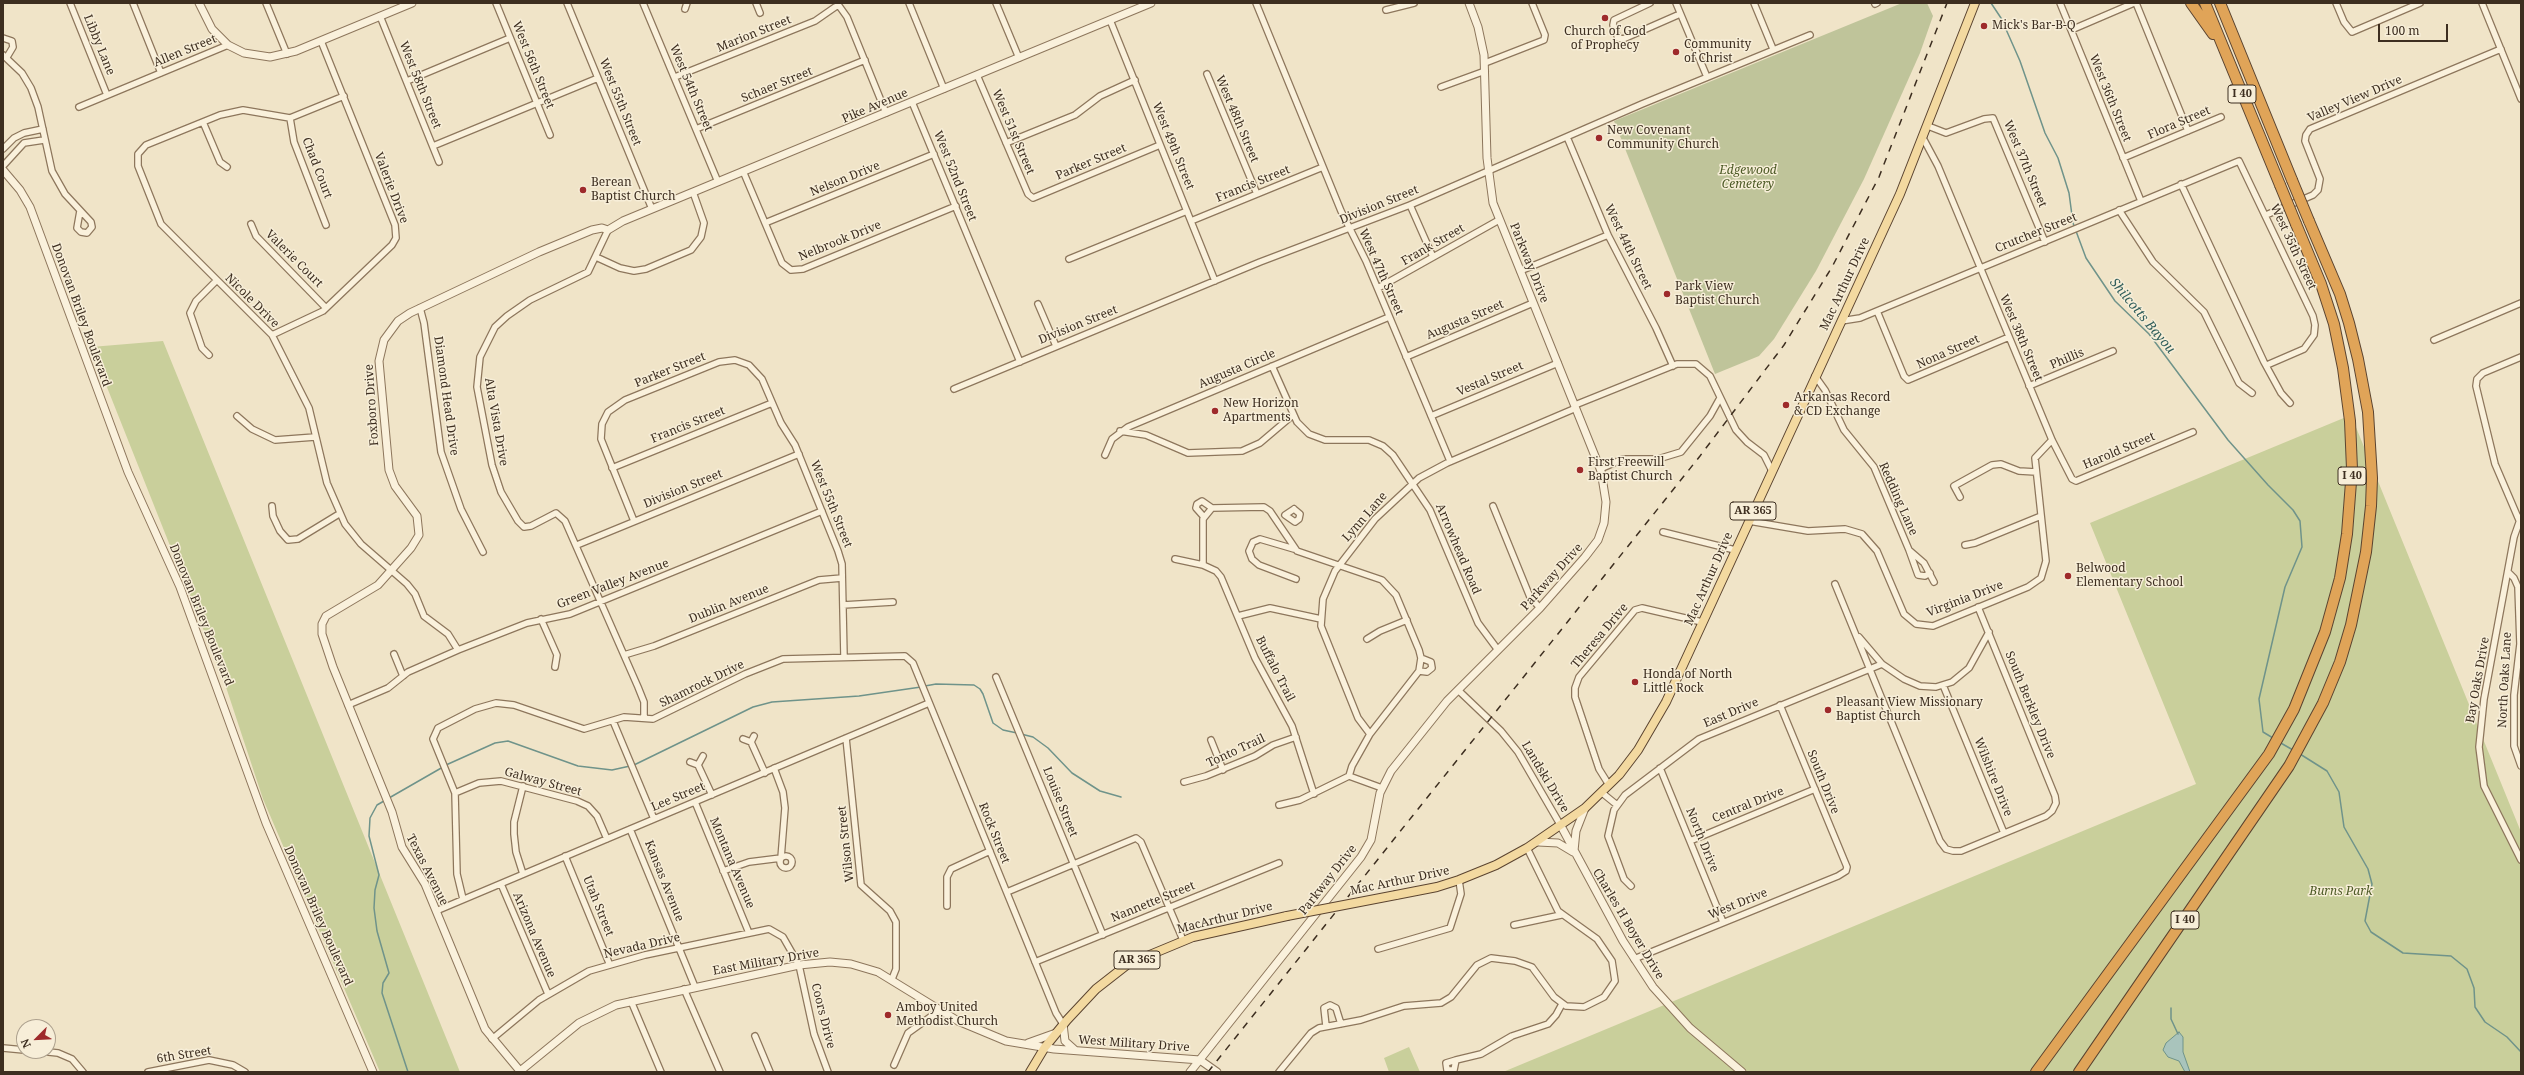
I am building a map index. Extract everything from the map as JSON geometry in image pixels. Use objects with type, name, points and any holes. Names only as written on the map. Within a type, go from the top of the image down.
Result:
[{"type":"highway","points":[[2191,3],[2224,50]]},
{"type":"highway","name":"I 40","points":[[2036,1072],[2269,754],[2286,725],[2315,660],[2332,609],[2346,542],[2352,469],[2349,406],[2338,342],[2321,284],[2205,3]]},
{"type":"highway","name":"I 40","points":[[2079,1072],[2289,766],[2306,737],[2332,681],[2351,625],[2366,552],[2372,483],[2368,412],[2358,359],[2340,294],[2220,3]]},
{"type":"main road","name":"Mac Arthur Drive","points":[[1287,916],[1436,887],[1459,880],[1496,865],[1538,842],[1585,808],[1609,785],[1638,750],[1655,722],[1841,321],[1923,138],[1974,3]]},
{"type":"main road","name":"MacArthur Drive","points":[[1030,1072],[1045,1047],[1063,1024],[1096,989],[1128,964],[1183,940],[1233,926],[1287,916]]},
{"type":"street","name":"Libby Lane","points":[[70,3],[107,95]]},
{"type":"street","points":[[133,3],[161,73]]},
{"type":"street","points":[[199,3],[212,29],[228,45]]},
{"type":"street","points":[[266,3],[287,54]]},
{"type":"street","name":"Allen Street","points":[[79,106],[228,45],[260,57],[287,54],[412,3]]},
{"type":"street","name":"West 56th Street","points":[[496,3],[550,135]]},
{"type":"street","name":"West 55th Street","points":[[567,3],[652,209]]},
{"type":"street","name":"West 54th Street","points":[[643,3],[718,182]]},
{"type":"street","points":[[756,3],[760,13]]},
{"type":"street","points":[[908,3],[944,89]]},
{"type":"street","points":[[996,3],[1019,58]]},
{"type":"street","name":"Pike Avenue","points":[[608,230],[623,221],[1151,3]]},
{"type":"street","name":"West 47th Street","points":[[1256,3],[1349,229],[1378,288],[1450,461]]},
{"type":"street","points":[[1386,10],[1414,3]]},
{"type":"street","name":"Parkway Drive","points":[[1190,1072],[1361,857],[1374,830],[1382,788],[1404,753],[1458,690],[1540,608],[1585,558],[1600,534],[1606,502],[1600,469],[1499,220],[1490,191],[1488,171],[1485,63],[1481,39],[1469,3]]},
{"type":"street","points":[[1485,63],[1544,39],[1545,35],[1532,3]]},
{"type":"street","points":[[1650,3],[1614,20],[1613,25],[1618,38],[1623,39],[1680,14]]},
{"type":"street","points":[[1676,3],[1707,77]]},
{"type":"street","points":[[1754,3],[1773,49]]},
{"type":"street","name":"West 36th Street","points":[[2060,3],[2141,201]]},
{"type":"street","points":[[2071,30],[2135,3],[2188,131]]},
{"type":"street","points":[[2336,3],[2348,30],[2352,32],[2420,3]]},
{"type":"street","points":[[2482,3],[2521,99]]},
{"type":"street","points":[[838,4],[847,18],[886,112]]},
{"type":"street","name":"Marion Street","points":[[675,77],[815,21],[838,4]]},
{"type":"street","name":"West 58th Street","points":[[380,16],[439,162]]},
{"type":"street","name":"West 49th Street","points":[[1110,20],[1215,281]]},
{"type":"street","name":"Division Street","points":[[954,389],[1289,250],[1349,229],[1410,205],[1707,77],[1810,35]]},
{"type":"street","points":[[3,38],[12,42],[12,46],[5,56],[22,73],[31,88],[43,129],[49,160],[56,180],[65,194],[80,211]]},
{"type":"street","points":[[407,81],[510,38]]},
{"type":"street","name":"Valerie Drive","points":[[272,335],[326,308],[392,245],[397,234],[344,96],[321,41]]},
{"type":"street","name":"Valley View Drive","points":[[2266,215],[2313,195],[2318,190],[2320,178],[2305,142],[2306,135],[2310,129],[2500,50]]},
{"type":"street","name":"Schaer Street","points":[[696,129],[865,60]]},
{"type":"street","points":[[1441,87],[1485,71]]},
{"type":"street","name":"West 48th Street","points":[[1207,74],[1257,194]]},
{"type":"street","name":"West 51st Street","points":[[977,75],[1030,196]]},
{"type":"street","points":[[433,146],[598,78]]},
{"type":"street","points":[[1006,143],[1075,114],[1100,96],[1135,80]]},
{"type":"street","points":[[290,118],[344,96]]},
{"type":"street","name":"West 52nd Street","points":[[912,102],[1020,362]]},
{"type":"street","name":"Nicole Drive","points":[[290,118],[243,110],[227,113],[146,146],[138,154],[137,162],[161,224],[272,335],[285,365],[309,408],[326,482],[339,514],[361,544],[412,589],[424,616],[448,634],[458,650]]},
{"type":"street","name":"Chad Court","points":[[290,118],[294,142],[326,225]]},
{"type":"street","name":"West 37th Street","points":[[1928,126],[1946,133],[1984,119],[1993,118],[2045,242]]},
{"type":"street","name":"Flora Street","points":[[2123,158],[2221,118]]},
{"type":"street","points":[[203,122],[219,161],[227,167]]},
{"type":"street","points":[[3,149],[22,134],[43,129]]},
{"type":"street","points":[[22,134],[26,142]]},
{"type":"street","name":"West 44th Street","points":[[1567,137],[1608,235],[1656,328],[1673,366]]},
{"type":"street","name":"West 38th Street","points":[[1923,138],[1934,158],[2052,440]]},
{"type":"street","points":[[3,166],[15,151],[26,142],[44,140]]},
{"type":"street","points":[[8,144],[15,151]]},
{"type":"street","name":"Parker Street","points":[[1030,196],[1038,197],[1160,145]]},
{"type":"street","name":"Nelson Drive","points":[[765,223],[934,154]]},
{"type":"street","name":"West 35th Street","points":[[2239,161],[2313,316],[2315,331],[2309,344],[2299,352],[2267,365]]},
{"type":"street","name":"Crutcher Street","points":[[1841,321],[1855,320],[2239,161]]},
{"type":"street","name":"Francis Street","points":[[1191,221],[1323,167]]},
{"type":"street","name":"Donovan Briley Boulevard","points":[[3,170],[20,190],[30,207],[128,472],[180,587],[266,823],[373,1072]]},
{"type":"street","name":"Nelbrook Drive","points":[[743,171],[782,263],[789,269],[795,270],[956,206]]},
{"type":"street","points":[[2181,184],[2278,389],[2290,403]]},
{"type":"street","points":[[596,257],[620,268],[634,271],[646,269],[691,250],[701,237],[704,223],[693,192]]},
{"type":"street","points":[[1410,205],[1433,257]]},
{"type":"street","points":[[2119,210],[2153,262],[2204,312],[2239,383],[2252,393]]},
{"type":"street","points":[[1069,259],[1187,211]]},
{"type":"street","name":"Frank Street","points":[[1378,288],[1499,220]]},
{"type":"street","name":"Valerie Court","points":[[251,224],[256,236],[326,308]]},
{"type":"street","name":"Foxboro Drive","points":[[323,622],[328,615],[372,589],[392,570],[416,542],[420,531],[417,516],[395,486],[389,470],[379,362],[382,345],[390,331],[401,319],[420,308],[580,234],[597,228],[608,230]]},
{"type":"street","name":"Alta Vista Drive","points":[[577,545],[563,518],[556,513],[525,527],[519,523],[512,512],[495,476],[477,387],[478,366],[488,339],[502,320],[530,300],[583,276],[591,267],[608,230]]},
{"type":"street","points":[[1520,271],[1608,235]]},
{"type":"street","points":[[209,355],[202,348],[190,312],[196,301],[216,280]]},
{"type":"street","name":"Augusta Street","points":[[1406,357],[1533,303]]},
{"type":"street","points":[[2434,340],[2521,303]]},
{"type":"street","points":[[1038,304],[1056,346]]},
{"type":"street","name":"Diamond Head Drive","points":[[420,308],[424,323],[441,452],[461,509],[483,552]]},
{"type":"street","name":"Nona Street","points":[[1877,311],[1904,376],[1911,380],[2009,337]]},
{"type":"street","name":"Augusta Circle","points":[[1105,455],[1108,443],[1120,431],[1389,317]]},
{"type":"street","name":"Phillis","points":[[2029,386],[2113,351]]},
{"type":"street","name":"Bay Oaks Drive","points":[[2521,357],[2483,373],[2477,379],[2476,386],[2496,464],[2520,518],[2508,572],[2482,710],[2480,761],[2484,786],[2521,860]]},
{"type":"street","name":"Parker Street","points":[[612,468],[601,439],[602,424],[608,412],[616,405],[719,362],[740,361],[756,370]]},
{"type":"street","name":"Vestal Street","points":[[1431,416],[1558,363]]},
{"type":"street","name":"Lynn Lane","points":[[1370,734],[1358,718],[1325,640],[1321,619],[1323,599],[1339,566],[1376,519],[1412,483],[1426,473],[1450,461],[1575,407],[1673,366],[1686,363],[1702,367],[1710,376],[1732,423],[1742,438],[1764,455],[1776,462]]},
{"type":"street","name":"Arrowhead Road","points":[[1272,366],[1293,415],[1303,429],[1317,438],[1325,440],[1362,439],[1383,446],[1393,455],[1436,522],[1478,622],[1498,650]]},
{"type":"street","name":"West 55th Street","points":[[756,370],[762,379],[783,428],[798,454],[841,559],[844,657]]},
{"type":"street","name":"Redding Lane","points":[[1815,376],[1825,390],[1844,430],[1874,467],[1918,575],[1925,576],[1930,573]]},
{"type":"street","points":[[1600,469],[1623,459],[1658,459],[1681,452],[1710,416],[1720,398]]},
{"type":"street","name":"Francis Street","points":[[612,468],[772,402]]},
{"type":"street","points":[[1120,431],[1146,435],[1183,452],[1202,454],[1242,451],[1264,440],[1293,415]]},
{"type":"street","points":[[237,416],[252,429],[275,440],[285,441],[315,437]]},
{"type":"street","name":"Harold Street","points":[[2052,440],[2072,479],[2076,481],[2193,432]]},
{"type":"street","points":[[1965,545],[1975,543],[2041,516],[2036,472],[2036,457],[2052,440]]},
{"type":"street","name":"Division Street","points":[[577,545],[798,454]]},
{"type":"street","name":"Lynn Lane","points":[[1764,455],[1772,471]]},
{"type":"street","points":[[1960,497],[1954,486],[1992,465],[2001,464],[2019,471],[2036,472]]},
{"type":"street","points":[[612,468],[634,521]]},
{"type":"street","points":[[1204,517],[1196,510],[1197,504],[1204,502],[1212,508],[1259,506],[1270,511],[1295,549]]},
{"type":"street","points":[[272,506],[272,516],[280,532],[288,540],[298,539],[339,514]]},
{"type":"street","points":[[1493,506],[1530,597],[1540,608]]},
{"type":"street","points":[[1203,565],[1204,517],[1212,508]]},
{"type":"street","name":"Green Valley Avenue","points":[[348,705],[388,688],[408,672],[458,650],[527,622],[562,617],[822,511]]},
{"type":"street","points":[[1276,520],[1285,515]]},
{"type":"street","name":"Virginia Drive","points":[[1749,521],[1808,531],[1845,529],[1862,534],[1877,550],[1904,614],[1916,624],[1933,626],[1978,608],[2039,580],[2045,568],[2041,516]]},
{"type":"street","points":[[1663,532],[1735,550]]},
{"type":"street","points":[[1279,805],[1314,794],[1349,776],[1352,766],[1370,734],[1419,671],[1421,658],[1396,595],[1387,584],[1295,549],[1260,539],[1253,542],[1249,551],[1252,559],[1259,565],[1296,579]]},
{"type":"street","points":[[577,545],[644,700],[644,718]]},
{"type":"street","name":"Redding Lane","points":[[1909,550],[1920,559],[1930,573],[1934,582]]},
{"type":"street","name":"Buffalo Trail","points":[[1175,559],[1203,565],[1216,571],[1221,577],[1255,658],[1296,737],[1314,794]]},
{"type":"street","name":"North Oaks Lane","points":[[2508,572],[2514,578],[2518,587],[2520,644],[2514,695],[2514,746],[2521,766]]},
{"type":"street","name":"Dublin Avenue","points":[[624,655],[654,646],[819,580],[842,578]]},
{"type":"street","points":[[1835,584],[1940,841],[1952,851],[1961,851],[2004,833]]},
{"type":"street","points":[[843,605],[893,602]]},
{"type":"street","points":[[1238,616],[1270,608],[1321,619]]},
{"type":"street","name":"Theresa Drive","points":[[1609,785],[1600,769],[1575,697],[1575,688],[1580,677],[1635,610],[1642,608],[1702,622]]},
{"type":"street","name":"South Berkley Drive","points":[[1978,608],[2055,796],[2056,803],[2052,811],[2046,816],[2004,833]]},
{"type":"street","points":[[542,619],[558,658],[555,667]]},
{"type":"street","points":[[1367,639],[1380,630],[1407,620]]},
{"type":"street","name":"Texas Avenue","points":[[323,622],[322,634],[348,705],[387,800],[402,847],[420,876],[483,1024],[492,1040],[520,1072]]},
{"type":"street","points":[[1854,630],[1882,664],[1913,684],[1928,687],[1944,685],[1960,677],[1969,668],[1989,632]]},
{"type":"street","points":[[394,654],[403,676]]},
{"type":"street","name":"Shamrock Drive","points":[[463,900],[457,874],[455,793],[445,765],[433,739],[435,731],[463,715],[489,704],[514,705],[584,729],[626,716],[658,718],[778,660],[900,656]]},
{"type":"street","name":"Rock Street","points":[[900,656],[911,660],[1056,1013],[1063,1024]]},
{"type":"street","points":[[1419,671],[1427,672],[1432,668],[1431,662],[1421,658]]},
{"type":"street","name":"East Drive","points":[[1616,805],[1660,768],[1699,739],[1882,664]]},
{"type":"street","name":"Louise Street","points":[[996,677],[1102,935]]},
{"type":"street","name":"Wilshire Drive","points":[[1944,685],[2004,833]]},
{"type":"street","name":"Landski Drive","points":[[1458,690],[1501,731],[1518,752],[1561,826]]},
{"type":"street","name":"Lee Street","points":[[436,911],[929,703]]},
{"type":"street","name":"South Drive","points":[[1780,705],[1846,867]]},
{"type":"street","points":[[613,721],[654,819]]},
{"type":"street","points":[[751,742],[754,736]]},
{"type":"street","name":"Tonto Trail","points":[[1184,782],[1223,770],[1255,756],[1273,745],[1296,737]]},
{"type":"street","name":"Wilson Street","points":[[846,738],[861,885],[890,911],[896,926],[896,969],[892,979]]},
{"type":"street","points":[[743,739],[751,742],[765,773]]},
{"type":"street","points":[[1211,740],[1223,770]]},
{"type":"street","points":[[698,765],[703,756]]},
{"type":"street","points":[[690,762],[698,765],[712,795]]},
{"type":"street","points":[[723,871],[749,862],[781,858],[785,808],[783,792],[774,768]]},
{"type":"street","name":"North Drive","points":[[1660,768],[1723,922]]},
{"type":"street","points":[[1349,776],[1382,788]]},
{"type":"street","name":"Galway Street","points":[[455,793],[479,783],[494,781],[523,786],[588,806],[597,816],[607,839]]},
{"type":"street","points":[[523,786],[517,809],[514,834],[516,852],[523,874]]},
{"type":"street","name":"Central Drive","points":[[1690,841],[1814,789]]},
{"type":"street","points":[[1601,792],[1616,805],[1609,826],[1609,841],[1624,879],[1631,886]]},
{"type":"street","name":"Montana Avenue","points":[[695,802],[749,933]]},
{"type":"street","name":"Landski Drive","points":[[1574,853],[1576,831],[1585,808]]},
{"type":"street","name":"Charles H Boyer Drive","points":[[1561,826],[1574,853],[1634,959],[1653,987],[1677,1016],[1742,1072]]},
{"type":"street","name":"Kansas Avenue","points":[[630,829],[695,986]]},
{"type":"street","points":[[1007,892],[1134,838],[1138,839],[1183,940]]},
{"type":"street","points":[[1538,842],[1558,843],[1574,853]]},
{"type":"street","points":[[1279,1072],[1311,1033],[1326,1026],[1373,1017],[1404,1006],[1441,1004],[1451,997],[1477,965],[1491,958],[1515,961],[1532,967],[1554,997],[1562,1004],[1579,1008],[1604,997],[1612,988],[1616,973],[1612,961],[1597,939],[1561,915],[1550,898],[1527,848]]},
{"type":"street","points":[[947,906],[947,877],[950,869],[990,851]]},
{"type":"street","name":"Utah Street","points":[[566,856],[609,963]]},
{"type":"street","name":"Nannette Street","points":[[1036,962],[1279,863]]},
{"type":"street","name":"West Drive","points":[[1634,959],[1838,876],[1846,871],[1846,867]]},
{"type":"street","points":[[1378,949],[1450,928],[1461,894],[1459,880]]},
{"type":"street","name":"Arizona Avenue","points":[[501,884],[548,994]]},
{"type":"street","points":[[1514,925],[1561,915]]},
{"type":"street","name":"Nevada Drive","points":[[492,1040],[548,994],[576,977],[609,963],[769,929],[780,934],[799,965]]},
{"type":"street","name":"East Military Drive","points":[[520,1072],[579,1023],[609,1008],[631,1001],[695,986],[799,965],[830,962],[846,963],[864,967],[892,979],[940,1010],[984,1033],[1006,1041],[1045,1047]]},
{"type":"street","name":"Coors Drive","points":[[799,965],[814,1034],[828,1072]]},
{"type":"street","points":[[684,989],[720,1072]]},
{"type":"street","points":[[631,1001],[661,1072]]},
{"type":"street","points":[[1456,1060],[1481,1054],[1512,1036],[1548,1024],[1556,1015],[1562,1004]]},
{"type":"street","points":[[1326,1026],[1324,1008],[1330,1005],[1336,1008],[1341,1024]]},
{"type":"street","points":[[894,1065],[908,1033],[940,1010]]},
{"type":"street","points":[[1063,1024],[1064,1039],[1076,1050]]},
{"type":"street","points":[[1024,1043],[1056,1033]]},
{"type":"street","points":[[755,1036],[770,1072]]},
{"type":"street","name":"West Military Drive","points":[[1045,1047],[1200,1060],[1217,1072]]},
{"type":"street","points":[[3,1048],[16,1049]]},
{"type":"street","points":[[56,1052],[72,1059],[83,1072]]},
{"type":"street","points":[[1182,1058],[1190,1072]]},
{"type":"street","name":"6th Street","points":[[148,1072],[209,1060],[233,1065],[245,1072]]},
{"type":"green space","name":"Edgewood Cemetery","points":[[1902,3],[1927,3],[1933,16],[1920,53],[1864,179],[1816,271],[1774,339],[1759,356],[1715,374],[1614,121]]},
{"type":"green space","points":[[163,341],[460,1072],[380,1072],[263,799],[225,684],[91,347]]},
{"type":"green space","name":"Burns Park","points":[[2351,415],[2521,832],[2521,1072],[1503,1072],[2196,784],[2090,523]]},
{"type":"green space","points":[[1409,1047],[1420,1072],[1389,1072],[1384,1058]]},
{"type":"water","points":[[2179,1032],[2183,1037],[2183,1052],[2190,1072],[2185,1072],[2179,1061],[2168,1057],[2163,1050],[2166,1043]]},
{"type":"waterway","name":"Shilcotts Bayou","points":[[1991,3],[2001,18],[2020,61],[2045,133],[2058,158],[2069,193],[2073,223],[2086,258],[2115,301],[2149,334],[2228,440],[2268,485],[2293,510],[2300,521],[2302,547],[2285,587],[2259,699],[2263,732],[2273,738]]},
{"type":"waterway","points":[[925,686],[936,684],[974,685],[980,689],[983,694],[993,723],[1003,730],[1017,733]]},
{"type":"waterway","points":[[634,765],[753,707],[772,702],[859,696],[921,687]]},
{"type":"waterway","points":[[1021,734],[1033,737],[1048,748],[1072,773],[1100,791],[1121,797]]},
{"type":"waterway","points":[[446,765],[495,743],[508,741],[578,766],[612,770],[630,766]]},
{"type":"waterway","points":[[2279,742],[2293,750]]},
{"type":"waterway","points":[[2300,754],[2327,771],[2339,792],[2344,827],[2368,869],[2372,884],[2365,921],[2371,932],[2403,953],[2451,956],[2467,969],[2474,988],[2475,1007],[2485,1022],[2507,1037],[2521,1052]]},
{"type":"waterway","points":[[389,798],[443,767]]},
{"type":"waterway","points":[[384,801],[377,805],[370,818],[369,836],[379,875],[375,890],[374,908],[377,931],[389,973],[383,983],[382,993],[408,1072]]},
{"type":"waterway","points":[[2171,1008],[2171,1019],[2178,1034]]},
{"type":"railway","points":[[1208,1072],[1700,456],[1784,345],[1832,267],[1879,177],[1947,3]]},
{"type":"place","name":"Church of God of Prophecy","points":[[1605,18]]},
{"type":"place","name":"Mick's Bar-B-Q","points":[[1984,26]]},
{"type":"place","name":"Community of Christ","points":[[1676,52]]},
{"type":"place","name":"New Covenant Community Church","points":[[1599,138]]},
{"type":"place","name":"Berean Baptist Church","points":[[583,190]]},
{"type":"place","name":"Park View Baptist Church","points":[[1667,294]]},
{"type":"place","name":"Arkansas Record & CD Exchange","points":[[1786,405]]},
{"type":"place","name":"New Horizon Apartments","points":[[1215,411]]},
{"type":"place","name":"First Freewill Baptist Church","points":[[1580,470]]},
{"type":"place","name":"Belwood Elementary School","points":[[2068,576]]},
{"type":"place","name":"Honda of North Little Rock","points":[[1635,682]]},
{"type":"place","name":"Pleasant View Missionary Baptist Church","points":[[1828,710]]},
{"type":"place","name":"Amboy United Methodist Church","points":[[888,1015]]}]
